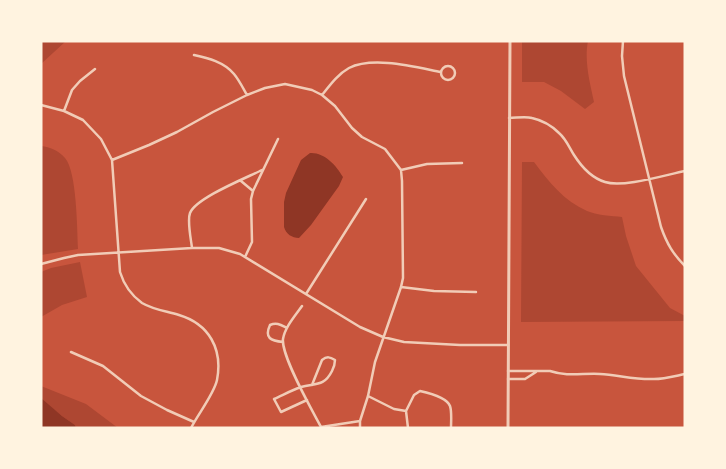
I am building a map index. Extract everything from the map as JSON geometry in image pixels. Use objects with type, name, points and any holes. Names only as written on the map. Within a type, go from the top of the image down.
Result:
[{"type":"street","points":[[508,428],[510,41]]},
{"type":"street","points":[[623,41],[624,76],[648,178],[667,243],[676,258],[685,266]]},
{"type":"street","points":[[194,55],[211,58],[222,64],[233,73],[247,95]]},
{"type":"street","points":[[322,95],[341,74],[349,68],[362,64],[402,65],[441,72]]},
{"type":"street","points":[[449,66],[455,72],[452,78],[448,80],[443,78],[441,72],[443,68],[449,66]]},
{"type":"street","points":[[64,111],[72,90],[94,69]]},
{"type":"street","points":[[112,160],[176,132],[247,95],[265,88],[285,84],[312,90],[322,95],[335,106],[352,128],[362,137],[385,149],[401,170],[403,278],[375,362],[368,396],[360,421],[360,428]]},
{"type":"street","points":[[41,104],[64,111],[83,120],[101,139],[112,160],[118,252],[120,272],[124,283],[134,296],[150,307],[179,314],[200,325],[212,340],[217,353],[217,382],[191,428]]},
{"type":"street","points":[[509,118],[530,117],[544,122],[559,133],[587,172],[606,182],[623,183],[685,171]]},
{"type":"street","points":[[245,257],[252,242],[251,199],[262,170],[278,139]]},
{"type":"street","points":[[401,170],[427,164],[462,163]]},
{"type":"street","points":[[192,248],[189,215],[193,207],[212,194],[262,170]]},
{"type":"street","points":[[241,181],[254,190]]},
{"type":"street","points":[[306,294],[366,199]]},
{"type":"street","points":[[41,264],[78,255],[219,248],[240,254],[360,327],[383,337],[404,342],[508,346]]},
{"type":"street","points":[[401,288],[476,292]]},
{"type":"street","points":[[302,306],[287,328],[283,342],[287,358],[307,400],[321,427],[360,421]]},
{"type":"street","points":[[283,342],[272,341],[269,338],[268,328],[274,323],[287,328]]},
{"type":"street","points":[[71,352],[103,366],[141,396],[194,422]]},
{"type":"street","points":[[307,400],[281,412],[274,399],[301,387],[312,385],[322,383],[335,365],[335,360],[325,357],[322,360],[312,385]]},
{"type":"street","points":[[508,371],[550,371],[572,375],[599,374],[656,379],[685,374]]},
{"type":"street","points":[[508,379],[525,379],[537,371]]},
{"type":"street","points":[[408,428],[406,411],[414,395],[420,391],[434,395],[449,404],[451,428]]},
{"type":"street","points":[[368,396],[394,409],[406,411]]},
{"type":"shaded area","points":[[41,41],[66,41],[41,64]]},
{"type":"shaded area","points":[[522,41],[588,41],[587,64],[594,102],[585,109],[561,91],[544,82],[522,82]]},
{"type":"shaded area","points":[[41,146],[51,148],[60,153],[69,165],[76,201],[78,249],[41,255]]},
{"type":"shaded area","points":[[310,153],[325,157],[337,168],[343,177],[339,186],[311,225],[299,238],[296,238],[288,234],[284,227],[284,202],[286,193],[301,160]]},
{"type":"shaded area","points":[[522,162],[534,162],[557,190],[579,207],[595,213],[622,217],[636,266],[670,308],[685,316],[685,321],[521,322]]},
{"type":"shaded area","points":[[80,262],[87,297],[62,305],[41,317],[41,272]]},
{"type":"shaded area","points":[[41,386],[86,404],[118,428],[76,428],[75,425],[43,401],[41,398]]},
{"type":"shaded area","points":[[41,398],[75,425],[76,428],[41,428]]}]
